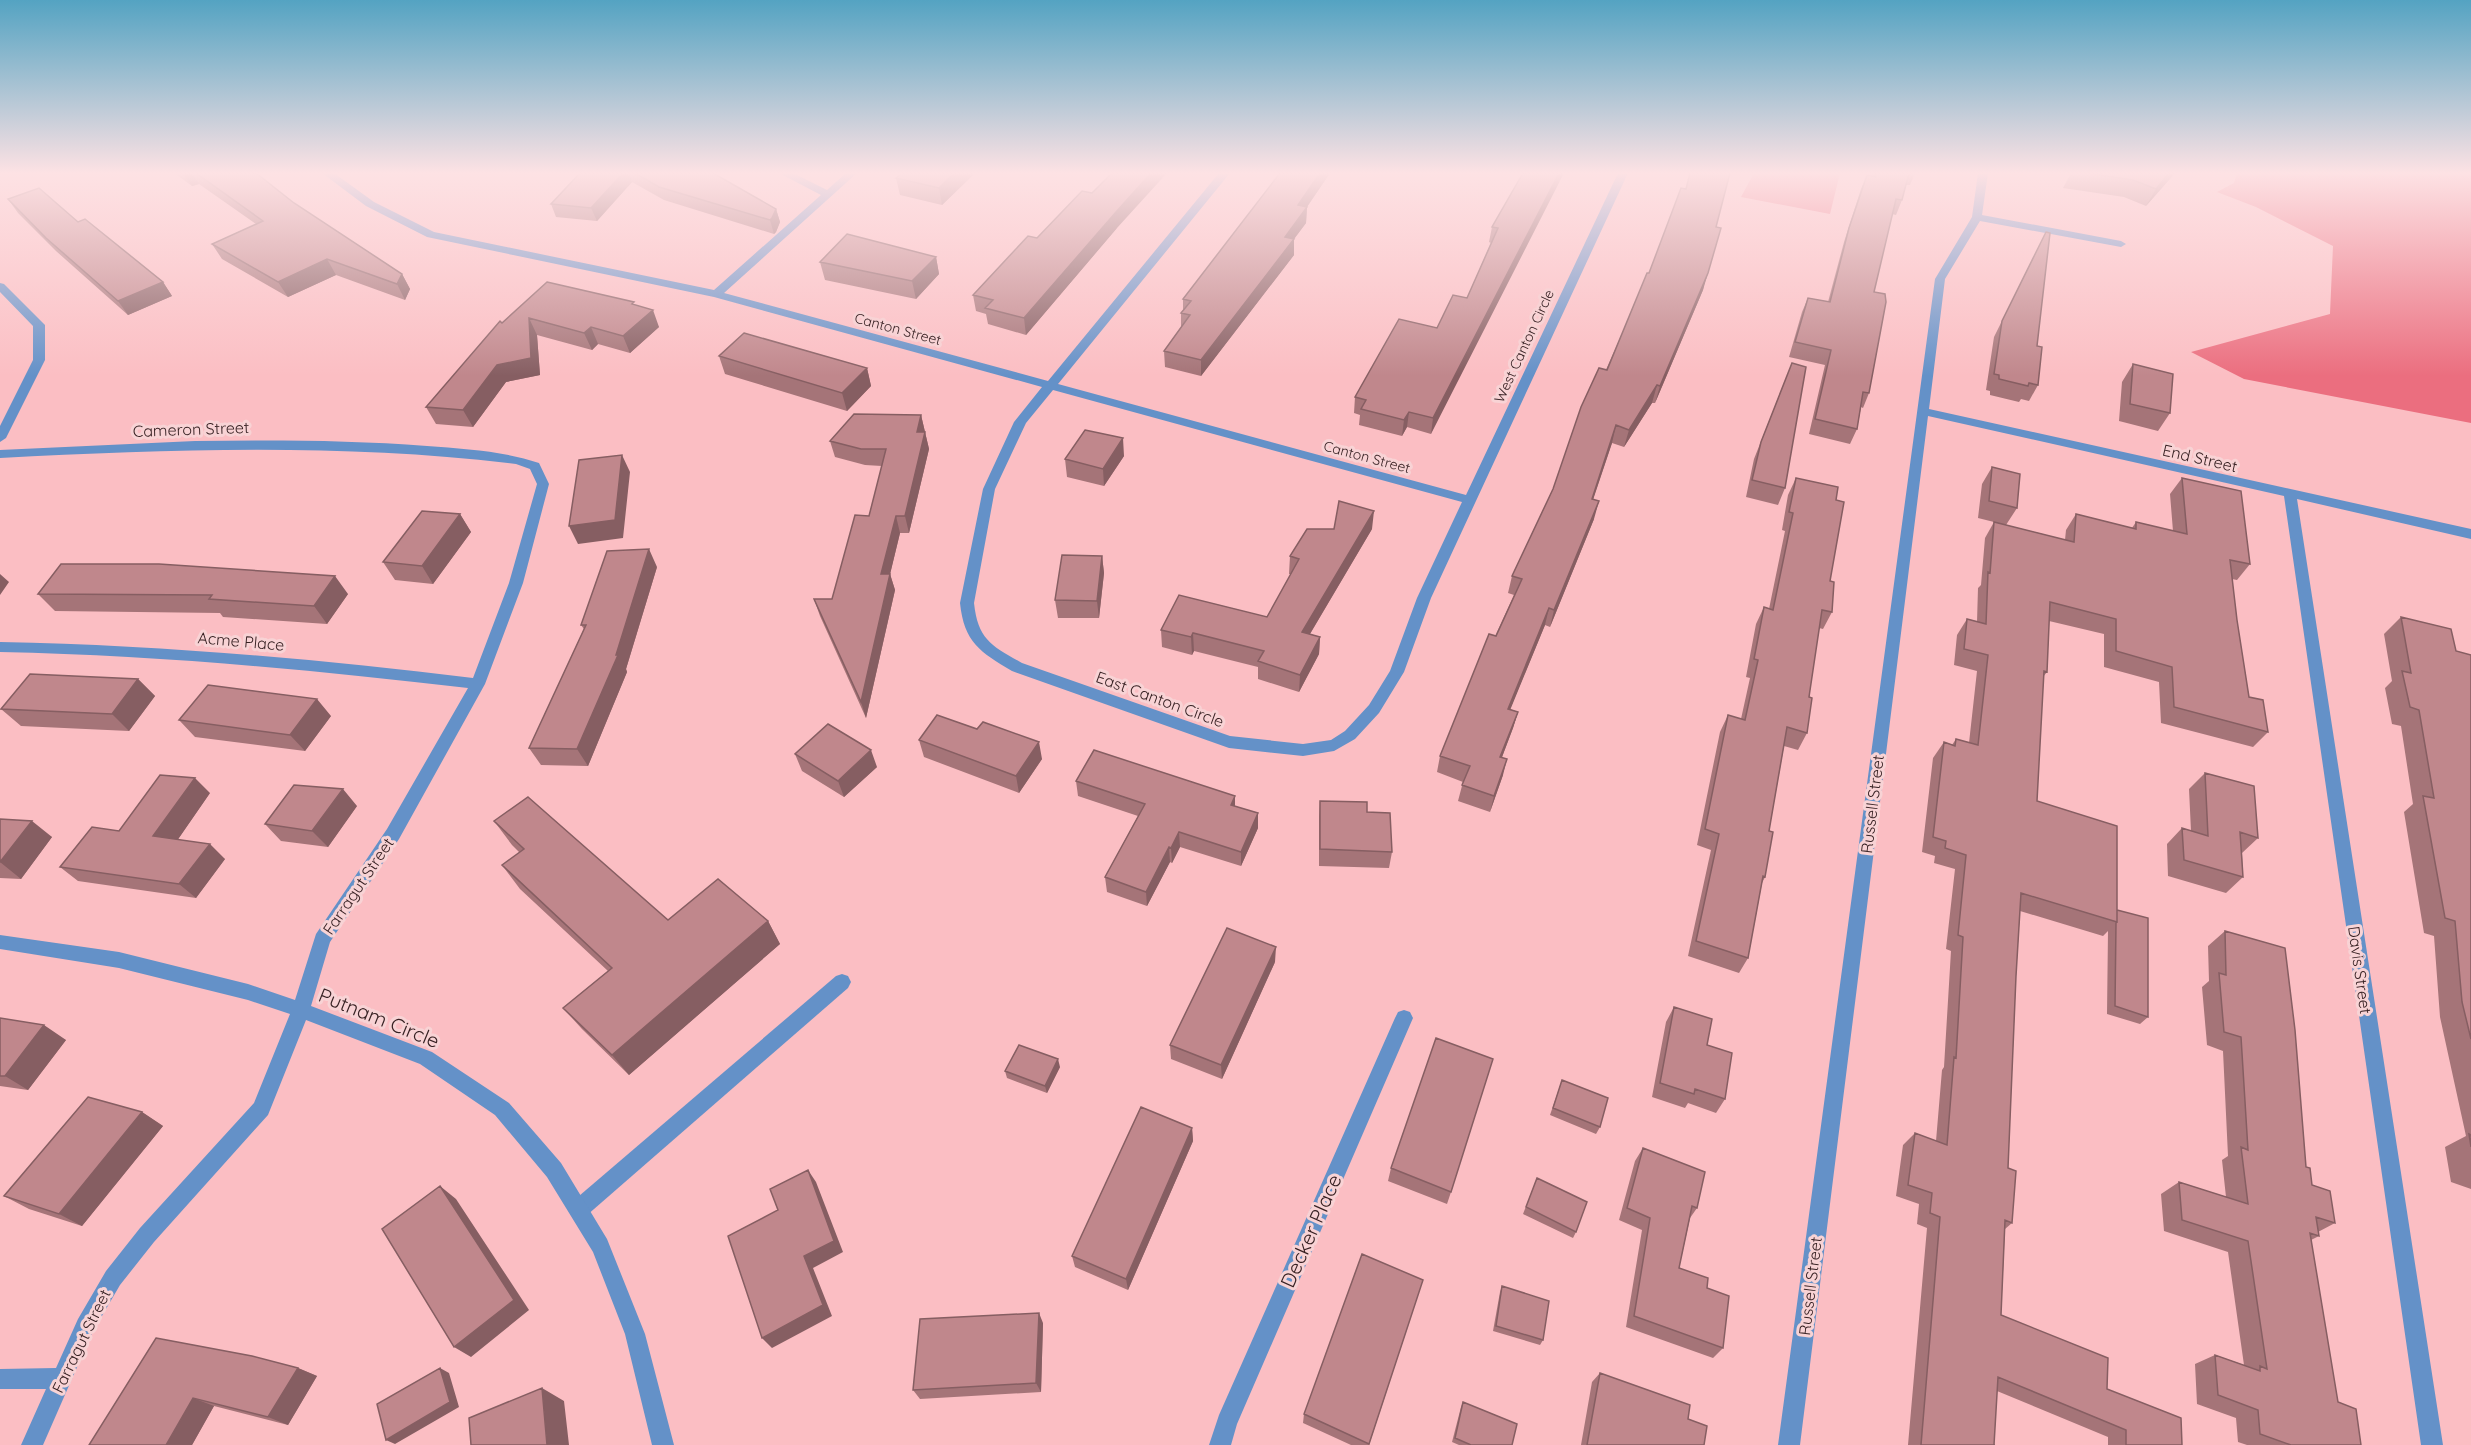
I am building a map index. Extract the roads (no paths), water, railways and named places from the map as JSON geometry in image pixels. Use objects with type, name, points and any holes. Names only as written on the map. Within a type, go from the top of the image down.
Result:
[{"type":"street","name":"Canton Street","points":[[457,240],[716,294],[1470,500]]},
{"type":"street","points":[[716,294],[777,240]]},
{"type":"street","points":[[1050,386],[1170,240]]},
{"type":"street","name":"West Canton Circle","points":[[1470,500],[1591,240]]},
{"type":"street","name":"Russell Street","points":[[1789,1445],[1940,279],[1963,240]]},
{"type":"street","points":[[2102,240],[2121,244]]},
{"type":"street","points":[[0,286],[39,325],[39,360],[0,438]]},
{"type":"street","name":"East Canton Circle","points":[[1050,386],[1020,422],[989,489],[967,603],[969,622],[973,632],[988,650],[1017,667],[1229,742],[1303,750],[1334,745],[1350,735],[1374,709],[1397,672],[1424,598],[1470,500]]},
{"type":"street","name":"End Street","points":[[1923,411],[2471,534]]},
{"type":"street","name":"Cameron Street","points":[[0,454],[220,445],[384,446]]},
{"type":"street","name":"Farragut Street","points":[[32,1445],[85,1326],[113,1278],[147,1235],[261,1109],[301,1010],[322,939],[393,834],[478,684],[516,583],[543,484],[535,466],[518,459],[384,446]]},
{"type":"street","name":"Davis Street","points":[[2290,495],[2432,1445]]},
{"type":"street","name":"Acme Place","points":[[0,647],[145,651],[478,684]]},
{"type":"street","name":"Putnam Circle","points":[[0,942],[119,960],[248,992],[426,1058],[502,1109],[554,1170],[600,1246],[635,1334],[663,1445]]},
{"type":"street","points":[[579,1209],[842,982]]},
{"type":"street","name":"Decker Place","points":[[1220,1445],[1227,1423],[1404,1018]]},
{"type":"street","points":[[0,1379],[62,1378]]}]
